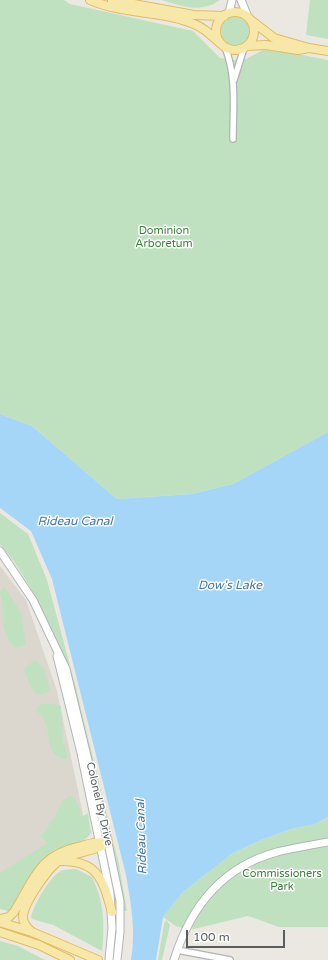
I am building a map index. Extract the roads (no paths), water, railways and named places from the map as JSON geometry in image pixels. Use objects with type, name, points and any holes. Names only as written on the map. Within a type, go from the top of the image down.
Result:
[{"type":"main road","points":[[90,0],[108,7],[186,21],[203,28],[223,45],[233,50],[245,47],[272,45],[298,50],[309,48]]},
{"type":"main road","points":[[112,0],[194,15],[239,12],[270,36],[309,48],[328,51]]},
{"type":"main road","points":[[223,45],[217,36],[217,27],[227,14],[232,0]]},
{"type":"main road","points":[[241,0],[254,26],[253,37],[245,47]]},
{"type":"main road","name":"Colonel By Drive","points":[[0,551],[33,600],[66,669],[108,843],[121,911],[117,960]]},
{"type":"main road","name":"Colonel By Drive","points":[[57,652],[110,892],[112,912],[109,960]]},
{"type":"main road","points":[[174,960],[191,918],[210,892],[222,882],[254,860],[276,852],[328,842]]},
{"type":"main road","points":[[0,919],[9,917],[14,912],[49,859],[64,850],[108,843]]},
{"type":"main road","points":[[32,932],[24,924],[24,910],[44,876],[59,862],[70,856],[99,845]]},
{"type":"main road","points":[[306,846],[328,845]]},
{"type":"main road","points":[[59,862],[78,862],[95,871],[102,882],[112,912]]},
{"type":"main road","points":[[0,922],[32,932],[98,960]]},
{"type":"main road","points":[[0,932],[39,945],[70,960]]},
{"type":"street","points":[[223,45],[230,61],[234,82],[233,140]]},
{"type":"street","points":[[234,82],[245,47]]},
{"type":"street","points":[[177,950],[196,955],[230,960]]},
{"type":"water","name":"Dow's Lake","points":[[0,414],[32,426],[117,499],[192,494],[233,484],[328,432],[328,817],[315,824],[291,829],[261,840],[233,853],[183,892],[163,917],[156,960],[131,960],[133,928],[126,875],[52,579],[31,531],[0,508]]},
{"type":"park label","name":"Dominion Arboretum","points":[[164,237]]},
{"type":"park label","name":"Commissioners Park","points":[[282,880]]},
{"type":"water label","name":"Rideau Canal","points":[[75,522]]},
{"type":"water label","name":"Rideau Canal","points":[[142,837]]}]
